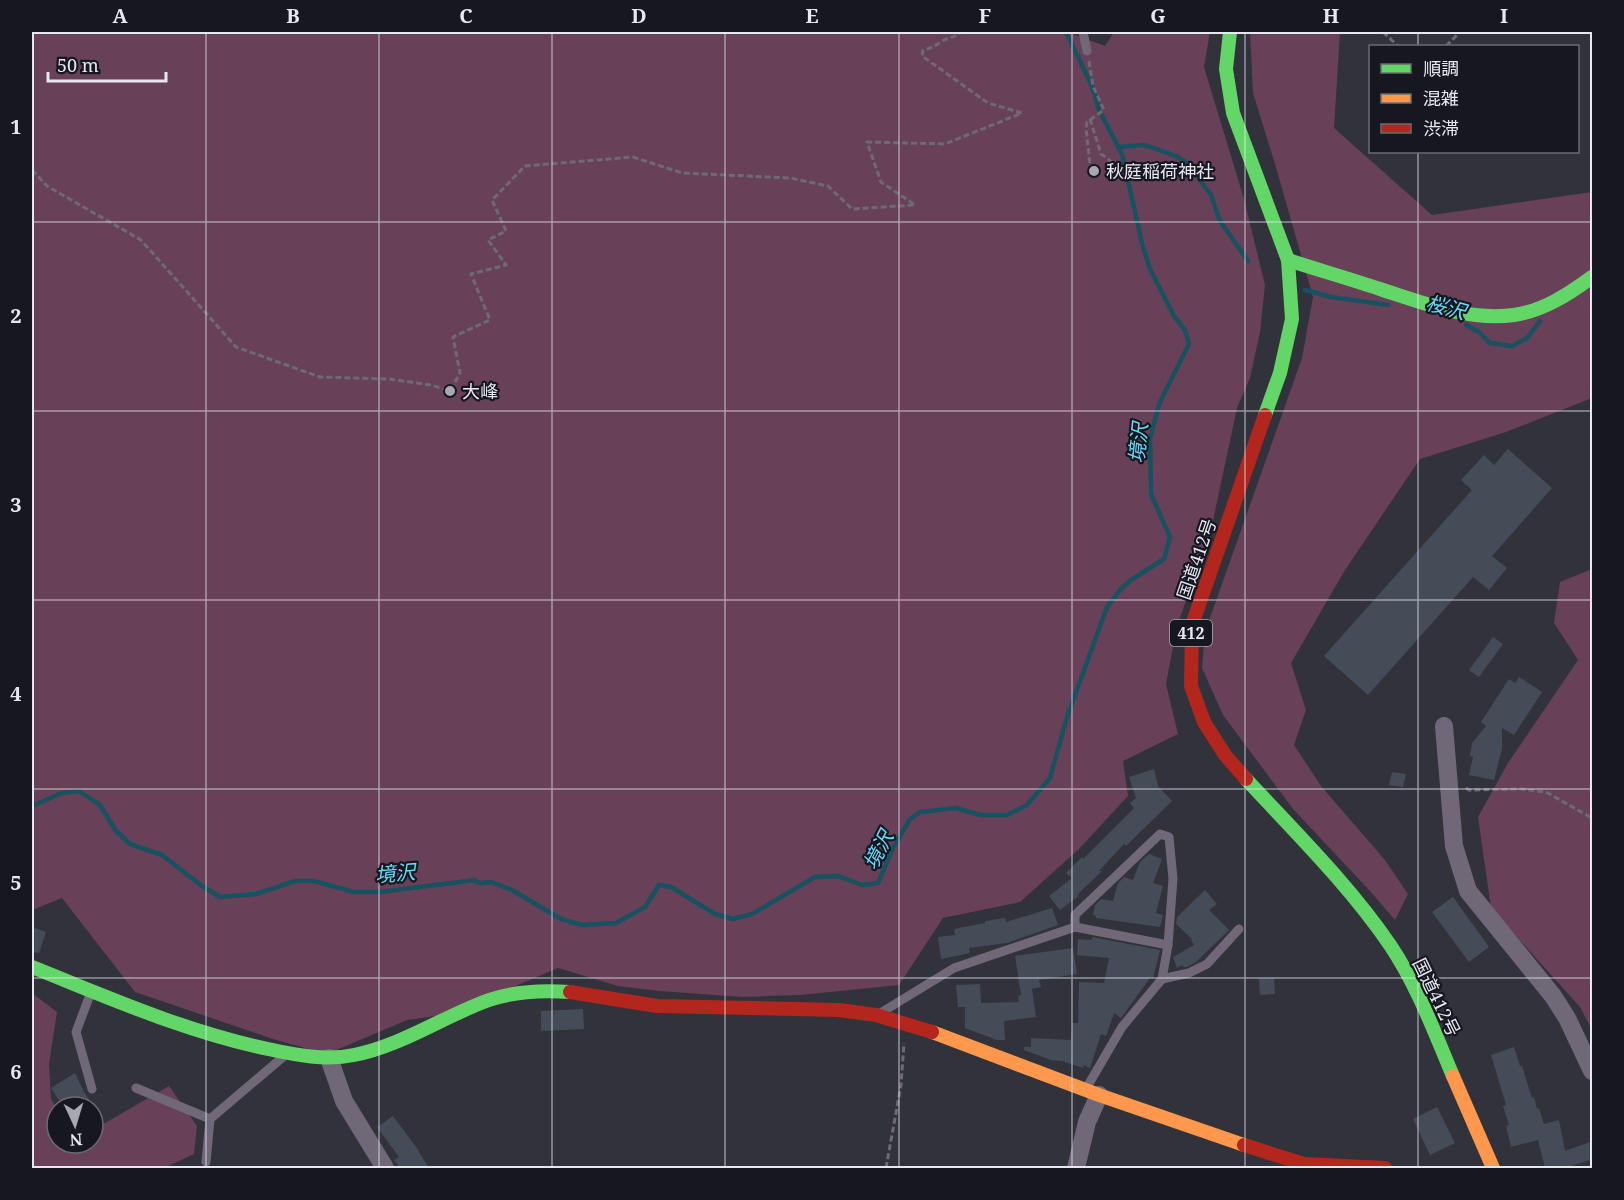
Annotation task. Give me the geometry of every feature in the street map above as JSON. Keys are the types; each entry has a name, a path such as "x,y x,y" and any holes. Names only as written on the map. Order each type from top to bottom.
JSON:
{"main road":[{"name":"国道412号","path":"1230,32 1226,69 1233,113 1288,260 1292,319 1280,373 1192,625 1191,686 1204,722 1225,755 1359,904 1390,945 1415,987 1487,1167"},
{"path":"1288,260 1423,303 1464,313 1490,316 1516,315 1537,309 1577,290 1593,277"},
{"path":"32,967 155,1016 225,1040 287,1053 329,1058 354,1055 379,1048 490,1000 535,990 579,992 657,1006 839,1010 876,1015 910,1024 1092,1092 1285,1159 1304,1164 1385,1168"}],"street":[{"path":"1444,726 1454,846 1468,891 1553,996 1567,1018 1593,1071"},
{"path":"329,1058 344,1101 385,1168"},
{"path":"1076,1168 1092,1092"}],"lane":[{"path":"1083,32 1087,51"},
{"path":"1075,927 1076,915 1160,834 1169,837 1173,879 1168,945 1161,980 1122,1027 1092,1092"},
{"path":"876,1015 954,968 1075,927 1168,945"},
{"path":"1161,980 1189,973 1208,964 1239,929"},
{"path":"92,990 76,1032 92,1089"},
{"path":"206,1162 210,1119 287,1053"},
{"path":"136,1088 210,1119"}],"path":[{"path":"32,170 47,186 141,240 236,347 320,377 389,379 431,385 450,391 460,373 453,337 490,320 471,274 506,265 488,240 506,231 492,200 525,166 633,157 682,173 790,178 828,186 852,208 915,205 880,182 867,142 945,144 1022,114 988,103 922,56 923,50 935,48 943,40 955,38 961,32"},
{"path":"1383,32 1397,45"},
{"path":"1447,45 1460,32"},
{"path":"1087,51 1093,86 1104,110 1090,119 1086,128 1090,166"},
{"path":"1090,119 1101,154 1120,168"},
{"path":"1449,789 1522,789 1546,792 1593,818"},
{"path":"886,1168 901,1084 904,1041 910,1024"}],"shaded area":[{"path":"32,32 1067,32 1105,46 1114,32 1210,32 1204,67 1244,199 1265,285 1260,332 1250,378 1237,408 1211,530 1177,626 1166,684 1178,734 1123,761 1128,796 1079,849 1020,902 943,918 899,985 800,995 743,997 618,986 558,968 450,1014 407,1020 327,1054 273,1039 135,992 62,898 32,910"},
{"path":"1250,32 1340,32 1334,128 1432,215 1592,192 1592,398 1506,432 1420,459 1345,570 1291,663 1306,710 1294,745 1321,786 1385,860 1408,894 1395,920 1293,809 1223,715 1202,668 1205,632 1302,358 1313,297 1253,93"},
{"path":"1592,569 1592,1030 1580,1007 1491,908 1478,817 1508,763 1578,660 1554,623 1560,582"},
{"path":"32,993 57,1012 49,1064 51,1095 45,1095 45,1155 105,1155 105,1123 169,1086 197,1126 194,1154 164,1168 32,1168"}],"building":[{"path":"1508,449 1552,488 1492,556 1507,568 1489,590 1473,577 1368,695 1324,656 1472,490 1461,480 1484,455 1494,465"},
{"path":"1493,637 1503,644 1479,677 1469,670"},
{"path":"1519,677 1542,692 1514,735 1502,728 1502,749 1494,780 1469,775 1473,757 1470,756 1472,743 1486,726 1481,722 1509,679 1515,683"},
{"path":"1154,769 1158,786 1172,801 1126,846 1124,844 1099,871 1102,871 1077,895 1079,896 1060,910 1049,896 1072,878 1066,873 1134,808 1130,803 1136,798 1129,777"},
{"path":"1392,772 1406,774 1403,787 1389,785"},
{"path":"1149,854 1162,859 1153,883 1163,886 1156,913 1163,915 1160,927 1096,918 1093,915 1095,905 1101,899 1113,901 1118,883 1124,877 1133,880 1140,862"},
{"path":"1205,890 1217,904 1209,910 1229,930 1196,962 1187,967 1182,965 1177,968 1173,957 1194,945 1192,939 1176,924 1177,917"},
{"path":"1453,897 1489,947 1469,962 1432,912"},
{"path":"1052,908 1058,925 1007,943 969,948 970,953 941,959 938,937 955,935 954,929 1005,918 1006,922"},
{"path":"32,927 46,932 39,953 32,952"},
{"path":"1092,937 1160,950 1153,979 1150,978 1121,1018 1114,1013 1106,1036 1101,1034 1090,1068 1051,1060 1024,1050 1024,1047 1031,1047 1031,1038 1071,1040 1072,1023 1078,1023 1079,982 1104,983 1109,958 1077,955 1078,939 1092,940"},
{"path":"1073,948 1077,974 1039,980 1041,987 1032,989 1036,1017 1004,1021 1005,1040 997,1040 965,1028 965,1007 958,1007 956,985 980,984 981,1003 1019,1002 1018,996 1021,995 1015,956"},
{"path":"1274,978 1275,994 1260,995 1259,979"},
{"path":"583,1009 584,1029 541,1031 541,1011"},
{"path":"1514,1047 1544,1124 1559,1120 1565,1151 1593,1141 1593,1159 1565,1168 1545,1168 1538,1140 1511,1147 1506,1126 1509,1125 1503,1106 1506,1105 1491,1055"},
{"path":"75,1073 86,1095 55,1095 51,1088"},
{"path":"1437,1107 1455,1143 1430,1155 1413,1119"},
{"path":"393,1116 429,1168 400,1168 394,1160 399,1157 377,1127"}],"waterway":[{"name":"境沢","path":"32,806 62,793 79,791 100,805 116,831 130,844 162,855 220,897 256,894 295,881 314,881 354,892 380,892 475,880 479,883 491,882 512,890 561,919 582,925 616,923 645,907 659,885 671,887 715,914 733,919 752,914 815,877 838,876 862,885 878,883 893,848 910,819 920,812 956,808 980,815 1007,815 1027,805 1050,778 1067,717 1107,607 1131,580 1164,559 1170,537 1151,494 1150,439 1159,404 1189,344 1185,330 1174,316 1150,269 1122,154 1099,110 1092,86 1066,32"},
{"name":"桜沢","path":"1118,147 1145,145 1176,156 1187,163 1211,195 1220,221 1248,261"},
{"name":"桜沢","path":"1305,290 1331,297 1388,305"},
{"name":"桜沢","path":"1466,325 1479,332 1490,343 1512,346 1527,338 1540,321"}],"traffic: fast":[{"path":"1230,32 1226,69 1233,113 1288,260 1292,319 1280,373 1265,415"},
{"path":"1288,260 1446,310 1497,316 1525,313 1545,306 1592,277"},
{"path":"1246,779 1339,880 1390,945 1417,992 1453,1076"},
{"path":"32,967 178,1024 238,1042 300,1055 322,1057 343,1057 389,1045 499,997 529,992 570,992"}],"traffic: slow":[{"path":"932,1032 1099,1095 1244,1145"},
{"path":"1453,1076 1493,1168"}],"traffic: jam":[{"path":"1246,779 1225,755 1204,722 1191,686 1192,625 1265,415"},
{"path":"570,992 657,1006 839,1010 876,1015 932,1032"},
{"path":"1244,1145 1304,1164 1385,1168"}],"place":[{"name":"秋庭稲荷神社","path":"1094,171"},
{"name":"大峰","path":"450,391"}]}
